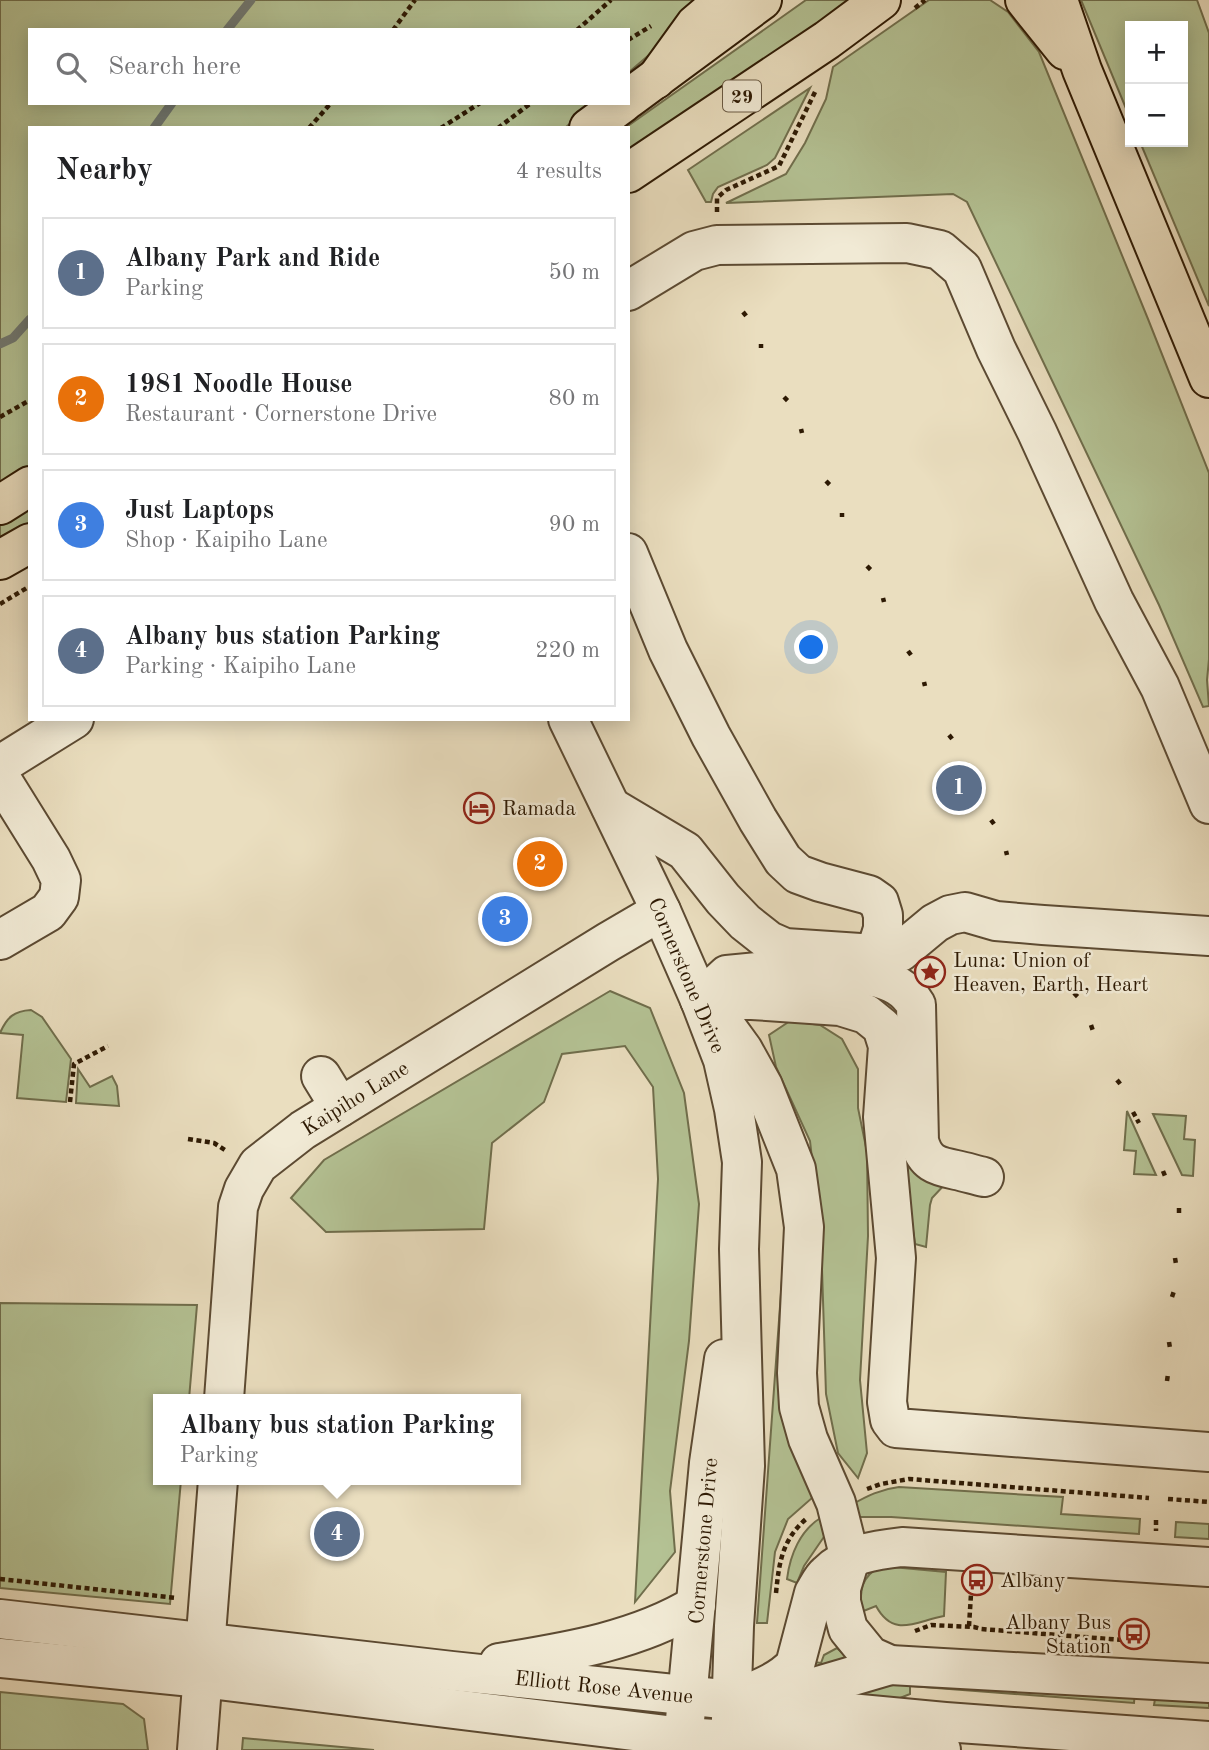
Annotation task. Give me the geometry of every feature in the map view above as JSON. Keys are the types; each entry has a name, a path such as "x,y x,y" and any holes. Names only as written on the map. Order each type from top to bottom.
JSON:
{"main road":[{"path":"642,89 695,25 724,0"},
{"path":"642,89 762,0"},
{"path":"1025,0 1082,70"},
{"path":"1058,0 1082,70 1209,379"},
{"name":"29","path":"630,172 827,40 893,7"},
{"path":"592,126 619,105"},
{"path":"0,505 28,487"},
{"path":"0,560 28,543"}],"street":[{"path":"630,290 694,251 717,245 907,243 940,250 962,269 996,349 1114,601 1160,687 1209,804"},
{"path":"630,558 668,650 710,736 783,860 798,874 820,883 869,895 879,902 883,929 875,954"},
{"path":"0,765 71,721"},
{"name":"Cornerstone Drive","path":"569,721 701,1000 723,1060 734,1109 742,1163 739,1249 745,1466 734,1626 731,1745"},
{"path":"0,777 61,880 59,897 48,912 0,940"},
{"path":"611,807 685,851 745,922 769,941 785,948 889,955 900,952 935,923 950,915 965,912 996,921 1209,936"},
{"name":"Kaipiho Lane","path":"224,1394 238,1207 244,1189 258,1166 303,1130 331,1091 661,911"},
{"path":"701,1000 727,975 767,971 873,977 903,989 916,1004 919,1141 922,1150 936,1165 984,1177"},
{"path":"701,1000 752,1000 841,1006 866,1014 882,1027 888,1046 883,1117 896,1258 887,1402 890,1420 896,1429 1209,1452"},
{"path":"701,1000 723,1021 743,1050 763,1086 796,1170 804,1227 797,1373 799,1407 808,1439 836,1503 850,1559 841,1588 841,1602 848,1629 870,1656 890,1665"},
{"name":"Cornerstone Drive","path":"683,1743 709,1463 739,1249"},
{"path":"197,1750 218,1485"},
{"path":"732,1700 788,1673 795,1665 814,1593 827,1573 869,1551 902,1547 1209,1567"},
{"path":"452,1671 575,1650 659,1624 696,1605"},
{"name":"Elliott Rose Avenue","path":"0,1619 203,1660 683,1743 731,1745 806,1740 941,1750"},
{"name":"Elliott Rose Avenue","path":"0,1658 203,1660 452,1671 945,1722 1209,1741"},
{"path":"732,1700 815,1687 890,1665 1209,1683"}],"path":[{"path":"394,28 415,0"},
{"path":"579,28 611,0"},
{"path":"893,7 925,0"},
{"path":"717,224 717,198 726,190 779,166 818,82"},
{"path":"312,126 329,105"},
{"path":"444,126 477,105"},
{"path":"501,126 528,105"},
{"path":"0,418 28,401"},
{"path":"0,604 28,587"},
{"path":"1074,993 1079,998"},
{"path":"1091,1025 1093,1031"},
{"path":"70,1102 74,1064 108,1046"},
{"path":"1117,1080 1122,1086"},
{"path":"1133,1112 1139,1123"},
{"path":"188,1139 214,1143 225,1150"},
{"path":"1179,1206 1179,1213"},
{"path":"1172,1297 1174,1290"},
{"path":"1167,1381 1168,1374"},
{"path":"1168,1499 1209,1502"},
{"path":"0,1579 180,1599"},
{"path":"969,1626 971,1594"},
{"path":"910,1632 932,1625 969,1626 1148,1642"}],"green space":[{"path":"0,0 713,0 630,71 630,28 28,28 28,105 591,105 567,126 28,126 28,467 0,484"},
{"path":"806,0 856,0 630,154 630,126 628,126"},
{"path":"929,0 990,0 1008,12 1039,52 1148,319 1209,473 1209,706 1203,707 1159,605 967,202 953,194 726,203 786,174 805,143 826,99 833,67"},
{"path":"1081,0 1197,0 1209,33 1209,306 1142,147 1188,147 1188,21 1125,21 1125,106"},
{"path":"810,88 775,158 767,165 718,187 711,202 706,202 688,170"},
{"path":"28,507 28,527 0,544 0,524"},
{"path":"610,991 650,1008 684,1093 699,1204 689,1341 670,1491 675,1552 635,1602 658,1179 653,1087 625,1046 562,1054 544,1102 492,1143 484,1229 326,1232 291,1198 324,1160"},
{"path":"31,1010 42,1017 71,1059 66,1102 17,1098 23,1035 0,1033 12,1016"},
{"path":"790,1021 820,1025 842,1039 858,1069 858,1108 867,1152 868,1236 860,1380 867,1453 858,1478 838,1453 826,1394 821,1238 810,1141 776,1067 769,1035"},
{"path":"78,1069 90,1087 112,1076 117,1086 119,1106 76,1103"},
{"path":"1127,1111 1156,1175 1134,1174 1136,1151 1124,1150"},
{"path":"1153,1114 1186,1116 1184,1139 1195,1140 1193,1176 1182,1175"},
{"path":"901,1146 946,1183 932,1198 926,1247 915,1244"},
{"path":"782,1279 790,1284 812,1498 788,1519 775,1552 767,1623 757,1623"},
{"path":"0,1303 197,1305 189,1394 153,1394 153,1485 181,1485 170,1604 0,1588"},
{"path":"899,1487 1063,1497 1061,1514 1140,1519 1139,1534 858,1517 851,1505 874,1493"},
{"path":"822,1517 828,1531 804,1566 797,1583 787,1579 797,1544 814,1522"},
{"path":"1176,1522 1209,1524 1209,1539 1175,1537"},
{"path":"881,1566 946,1572 944,1616 915,1624 898,1625 883,1616 876,1606 861,1612 865,1580"},
{"path":"837,1648 851,1661 850,1666 805,1668 808,1661 821,1663 824,1655"},
{"path":"873,1680 1135,1691 1134,1703 910,1686 910,1694 885,1704 829,1692"},
{"path":"0,1692 123,1704 144,1719 148,1750 0,1750"},
{"path":"1156,1693 1209,1697 1209,1708 1154,1705"},
{"path":"243,1738 374,1750 242,1750"}],"waterway":[{"path":"229,28 251,0"},
{"path":"155,126 171,105"},
{"path":"0,344 13,338 28,321"}],"place":[{"name":"Albany Park and Ride","path":"959,788"},
{"name":"Ramada","path":"479,808"},
{"name":"1981 Noodle House","path":"540,864"},
{"name":"Just Laptops","path":"505,919"},
{"name":"Luna: Union of Heaven, Earth, Heart","path":"930,972"},
{"name":"Albany bus station Parking","path":"337,1534"},
{"name":"Albany","path":"977,1580"},
{"name":"Albany Bus Station","path":"1134,1634"}]}
